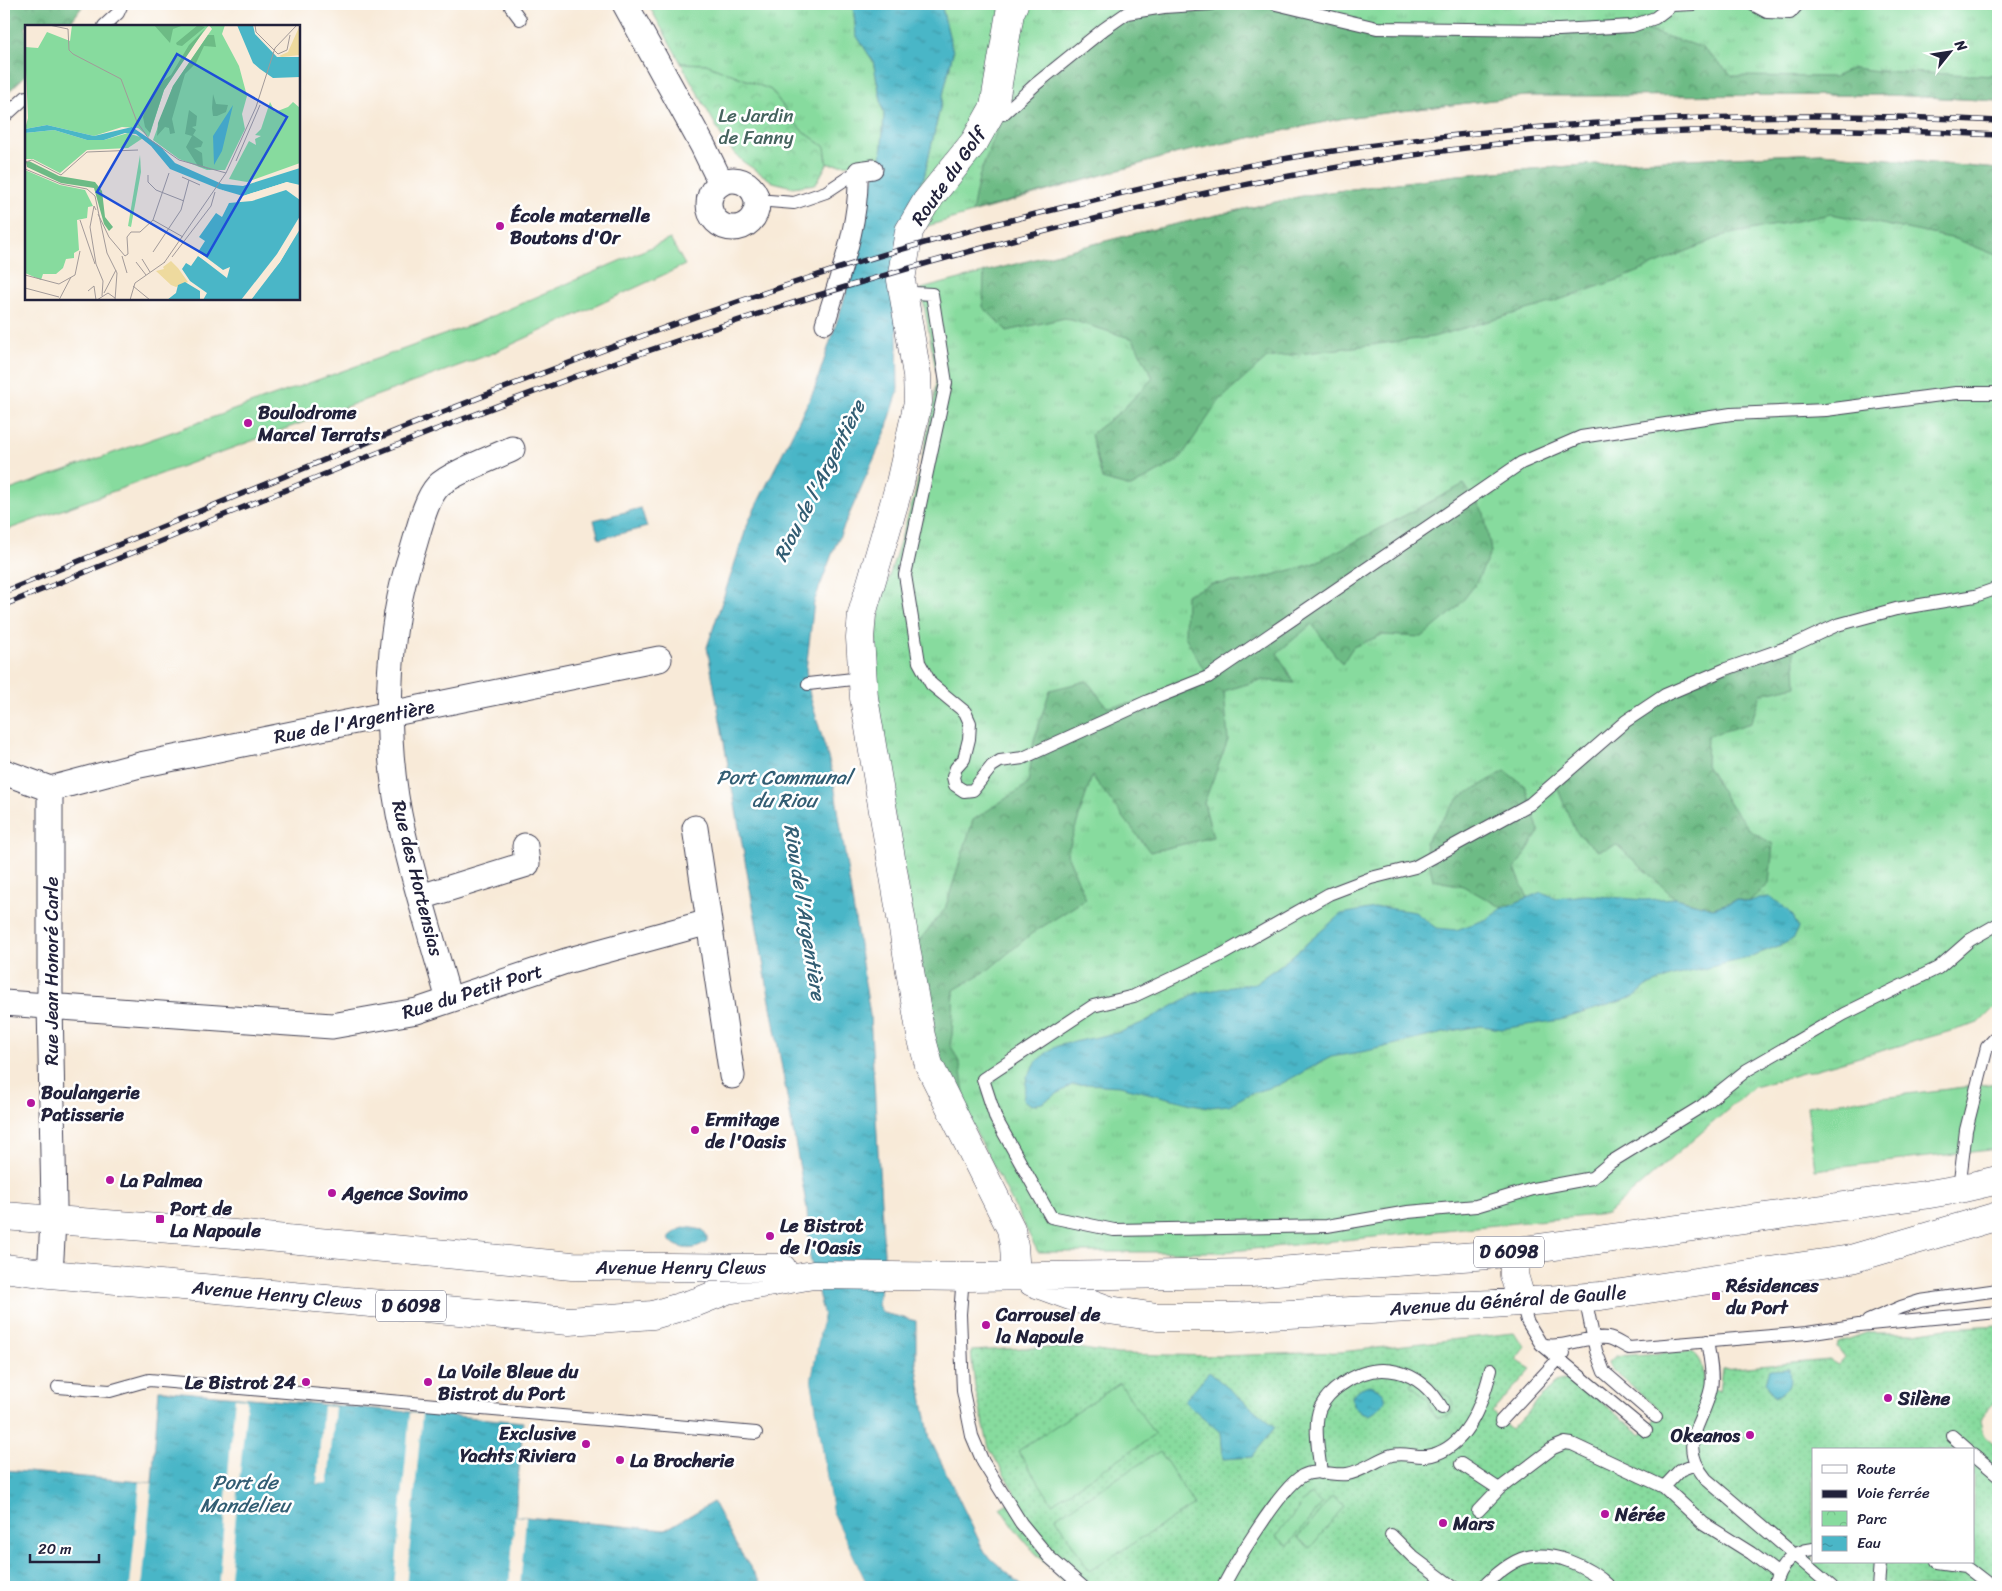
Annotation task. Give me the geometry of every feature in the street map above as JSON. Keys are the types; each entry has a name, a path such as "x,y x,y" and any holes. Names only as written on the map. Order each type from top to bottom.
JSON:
{"main road":[{"name":"Route du Golf","path":"904,295 901,280 909,232 926,202 975,141 994,107 1010,13 1014,4"},
{"path":"904,295 917,376 918,402 900,484 862,614 864,698 921,1036 929,1065 1011,1229 1016,1276"},
{"name":"Avenue du Général de Gaulle","path":"813,1275 1016,1276 1251,1273 1489,1255 1959,1190 1998,1180"},
{"path":"1950,1228 1975,1215 1976,1209 1973,1200 1959,1190"},
{"name":"Avenue Henry Clews","path":"4,1216 235,1234 572,1266 778,1267 813,1275"},
{"name":"Avenue du Général de Gaulle","path":"1016,1276 1109,1310 1157,1317 1230,1317 1522,1302 1585,1297 1851,1258 1950,1228 1998,1216"},
{"path":"1514,1251 1514,1275 1522,1302"},
{"name":"Avenue Henry Clews","path":"4,1268 50,1274 569,1321 653,1315 697,1302 727,1290 813,1275"}],"street":[{"path":"624,4 703,146 721,183"},
{"path":"825,324 850,244 859,195 866,170"},
{"path":"732,179 749,185 757,200 757,209 753,217 747,224 739,227 725,226 718,223 713,217 710,207 710,197 715,187 732,179"},
{"name":"Rue des Hortensias","path":"449,1000 403,832 396,796 388,714 394,634 400,593 432,493 440,484 512,449"},
{"name":"Rue de l'Argentière","path":"50,789 140,765 659,659"},
{"path":"4,772 50,789"},
{"name":"Rue Jean Honoré Carle","path":"50,789 53,1221 50,1274"},
{"path":"695,828 732,1076"},
{"path":"420,897 527,864 525,846"},
{"name":"Rue du Petit Port","path":"4,1003 332,1026 417,1011 566,962 709,922"}],"lane":[{"path":"105,25 118,13 122,4"},
{"path":"511,4 511,7 520,19"},
{"path":"1003,114 1043,78 1104,29 1127,14 1164,7 1212,4"},
{"path":"1276,4 1377,28 1559,30 1632,26 1655,18 1672,5 1692,4"},
{"path":"1752,4 1767,12 1782,13 1790,13 1798,4"},
{"path":"4,117 25,98"},
{"path":"757,200 794,202 826,192 866,170"},
{"path":"904,295 914,293 932,294 946,383 905,575 919,662 931,684 965,712 970,722 969,739 964,759 956,768 953,777 955,785 964,791 973,790 992,766 1000,761 1023,758 1148,701 1208,677 1521,463 1581,437 1731,414 1826,410 1956,393 1998,393"},
{"path":"1998,588 1975,596 1896,609 1837,625 1794,645 1726,669 1665,695 1626,721 1523,809 1415,867 1371,878 1329,894 1223,954 1134,996 1093,1006 983,1079 996,1119 1050,1218 1114,1230 1327,1226 1408,1212 1476,1206 1532,1189 1592,1178 1612,1162 1702,1106 1747,1070 1844,1014 1938,968 1970,940 1998,924"},
{"path":"808,684 862,672"},
{"path":"1959,1190 1969,1120 1987,1048 1998,1035"},
{"path":"963,1276 960,1314 962,1382 972,1436 983,1462 1021,1523 1049,1557 1083,1587"},
{"path":"1859,1325 1920,1301 1998,1290"},
{"path":"1585,1297 1593,1339 1604,1372 1656,1417"},
{"path":"1522,1302 1527,1321 1541,1344 1646,1431"},
{"path":"1541,1344 1550,1346 1606,1338 1629,1348 1807,1333 1859,1325 1998,1312"},
{"path":"1707,1342 1712,1387 1692,1447 1695,1464 1706,1479 1832,1587"},
{"path":"1501,1421 1572,1343"},
{"path":"1223,1587 1273,1509 1294,1482 1304,1475 1314,1472 1333,1475 1349,1474 1384,1457 1398,1454 1425,1456 1437,1453 1450,1446 1463,1434 1473,1417 1484,1394 1491,1369"},
{"path":"1320,1473 1317,1424 1319,1412 1330,1393 1350,1379 1367,1373 1381,1371 1402,1373 1428,1388 1442,1408"},
{"path":"58,1387 110,1391 148,1380 756,1434"},
{"path":"1952,1436 1966,1448"},
{"path":"1478,1511 1499,1490 1553,1448 1565,1443 1572,1444 1664,1487 1702,1523 1750,1553 1777,1573"},
{"path":"1974,1455 1998,1476"},
{"path":"1461,1464 1499,1490"},
{"path":"1664,1487 1680,1470 1695,1464"},
{"path":"1391,1536 1413,1557 1453,1587"},
{"path":"1774,1587 1777,1573 1794,1554 1812,1549"},
{"path":"1483,1587 1508,1566 1522,1558 1546,1556 1568,1561 1584,1568 1610,1587"},
{"path":"1878,1587 1880,1564"},
{"path":"1951,1564 1965,1566 1987,1583"}],"green space":[{"path":"4,4 84,4 69,25 25,25 25,76 4,96"},
{"path":"648,4 853,4 856,34 873,61 884,115 881,161 879,165 827,164 825,147 800,129 771,90 706,64 681,63"},
{"path":"941,4 1998,4 1998,101 1890,95 1525,96 1344,118 1178,153 924,227 910,201 924,177 953,52"},
{"path":"1211,4 1276,4 1377,28 1632,26 1701,47 1733,76 1834,77 1854,68 1878,71 1998,76 1998,101 1890,95 1525,96 1344,118 1178,153 972,212 979,177 1003,114 1127,13"},
{"name":"Le Jardin de Fanny","path":"681,63 706,64 771,90 800,129 825,147 827,164 816,184 792,187 773,182 742,161 726,144"},
{"path":"1822,153 1998,169 1998,1004 1979,1023 1754,1087 1607,1214 1222,1252 1038,1252 937,1057 871,685 880,605 915,494 934,400 937,376 921,289 1141,232 1307,195 1458,175 1622,162"},
{"path":"1822,153 1998,169 1998,256 1956,239 1831,214 1725,235 1623,278 1544,305 1433,337 1267,358 1219,401 1179,460 1131,487 1102,479 1091,434 1121,411 1153,378 1133,339 1065,318 1007,331 983,307 984,272 1141,232 1307,195 1458,175 1622,162"},
{"name":"Boulodrome Marcel Terrats","path":"670,239 685,265 491,354 4,531 4,492 474,324"},
{"path":"1464,484 1484,513 1491,552 1475,585 1456,609 1422,637 1382,635 1353,647 1342,664 1312,624 1277,653 1294,683 1261,680 1224,691 1228,740 1204,803 1213,837 1150,852 1092,776 1067,854 1086,899 1031,934 988,970 954,990 950,1044 960,1064 967,1115 937,1057 917,943 945,909 973,820 1028,784 1034,740 1050,690 1087,681 1107,707 1148,701 1208,677 1185,636 1186,595 1211,584 1250,581 1313,564"},
{"path":"1794,645 1796,686 1761,694 1751,723 1707,736 1706,765 1730,805 1752,832 1773,844 1769,884 1748,902 1737,900 1713,908 1675,898 1617,845 1598,851 1575,831 1555,782 1665,695"},
{"path":"1505,771 1526,787 1539,832 1515,869 1528,898 1503,908 1463,886 1433,880 1425,842 1460,797"},
{"path":"1998,1083 1998,1149 1815,1170 1807,1106"},
{"path":"1998,1325 1998,1398 1980,1419 1983,1434 1998,1447 1998,1459 1996,1462 1998,1464 1998,1587 1070,1587 1032,1550 1000,1508 1017,1497 989,1448 975,1388 971,1351 1023,1348 1077,1348 1117,1354 1219,1356 1340,1352 1513,1333 1526,1347 1516,1360 1531,1369 1492,1412 1511,1430 1554,1384 1566,1380 1584,1388 1642,1435 1661,1411 1610,1368 1608,1362 1616,1356 1691,1351 1698,1357 1702,1365 1704,1384 1719,1391 1722,1369 1829,1360 1838,1365 1845,1357 1837,1347 1838,1343 1866,1333 1915,1333 1946,1328"},
{"path":"1416,1375 1430,1382 1439,1392 1451,1397 1454,1404 1451,1414 1439,1418 1434,1415 1431,1411 1429,1400 1411,1385"},
{"path":"1120,1383 1155,1435 1052,1503 1018,1451"},
{"path":"1160,1451 1194,1505 1089,1571 1056,1517"},
{"path":"1310,1494 1322,1504 1288,1546 1276,1536"},
{"path":"1332,1496 1344,1506 1310,1548 1298,1538"}],"water":[{"name":"Port Communal du Riou","path":"853,4 941,4 953,52 924,177 910,201 901,235 897,329 898,392 884,436 834,549 814,602 806,670 810,696 832,771 870,1015 884,1253 878,1305 883,1313 916,1321 916,1363 930,1439 985,1553 1023,1587 868,1587 832,1511 811,1380 823,1314 809,1253 807,1209 707,647 749,520 814,390 845,297 867,194 881,161 884,115 873,61 856,35"},
{"path":"641,508 647,527 599,539 594,520"},
{"path":"1541,892 1556,898 1588,895 1644,900 1675,898 1713,908 1737,900 1748,902 1769,897 1780,903 1793,916 1798,928 1793,938 1784,944 1744,959 1673,976 1647,986 1634,997 1560,1020 1501,1029 1481,1026 1456,1030 1367,1051 1331,1057 1279,1085 1251,1093 1229,1105 1210,1107 1120,1086 1087,1084 1072,1085 1042,1103 1032,1105 1023,1100 1027,1077 1037,1061 1050,1050 1060,1045 1121,1032 1144,1022 1196,993 1255,983 1286,961 1341,914 1380,907 1415,912 1436,928 1456,930 1487,919 1503,908"},
{"path":"687,1227 703,1230 707,1236 707,1242 698,1247 688,1249 679,1247 670,1241 669,1237 678,1230"},
{"path":"1789,1369 1790,1380 1788,1386 1774,1397 1766,1382 1770,1370"},
{"path":"1209,1372 1275,1427 1252,1457 1223,1459 1221,1433 1184,1401"},
{"path":"1369,1385 1382,1391 1385,1398 1381,1407 1370,1415 1361,1412 1353,1405 1352,1395"},
{"name":"Port de Mandelieu","path":"159,1390 523,1422 515,1516 665,1530 713,1502 736,1545 763,1587 4,1587 4,1470 152,1483"}],"pier":[{"path":"817,1299 819,1299 823,1314 811,1380 832,1511 868,1587 866,1587 829,1511 809,1380 820,1314"},
{"path":"235,1398 247,1399 229,1587 218,1587"},
{"path":"323,1406 335,1407 328,1483 317,1484"},
{"path":"410,1413 422,1414 406,1587 394,1587"},
{"path":"140,1482 152,1483 142,1587 130,1587"},
{"path":"515,1516 526,1517 520,1587 509,1587"}],"railway":[{"path":"4,592 408,426 612,347 715,310 849,265 911,247 1006,221 1130,191 1221,171 1313,154 1483,132 1569,125 1655,120 1827,116 1998,121"},
{"path":"4,605 417,437 539,390 667,344 795,302 925,264 1114,214 1238,186 1363,163 1426,153 1552,139 1616,134 1744,130 1935,132 1998,135"}],"place":[{"name":"École maternelle Boutons d'Or","path":"500,226"},
{"name":"Boulodrome Marcel Terrats","path":"248,423"},
{"name":"Boulangerie Patisserie","path":"31,1103"},
{"name":"Ermitage de l'Oasis","path":"695,1130"},
{"name":"La Palmea","path":"110,1180"},
{"name":"Agence Sovimo","path":"332,1193"},
{"name":"Port de La Napoule","path":"160,1219"},
{"name":"Le Bistrot de l'Oasis","path":"770,1236"},
{"name":"Résidences du Port","path":"1716,1296"},
{"name":"Carrousel de la Napoule","path":"986,1325"},
{"name":"Le Bistrot 24","path":"306,1382"},
{"name":"La Voile Bleue du Bistrot du Port","path":"428,1382"},
{"name":"Silène","path":"1888,1398"},
{"name":"Okeanos","path":"1750,1435"},
{"name":"Exclusive Yachts Riviera","path":"586,1444"},
{"name":"La Brocherie","path":"620,1460"},
{"name":"Nérée","path":"1605,1514"},
{"name":"Mars","path":"1443,1523"}],"water label":[{"name":"Riou de l'Argentière","path":"819,481"},
{"name":"Riou de l'Argentière","path":"805,912"}]}
